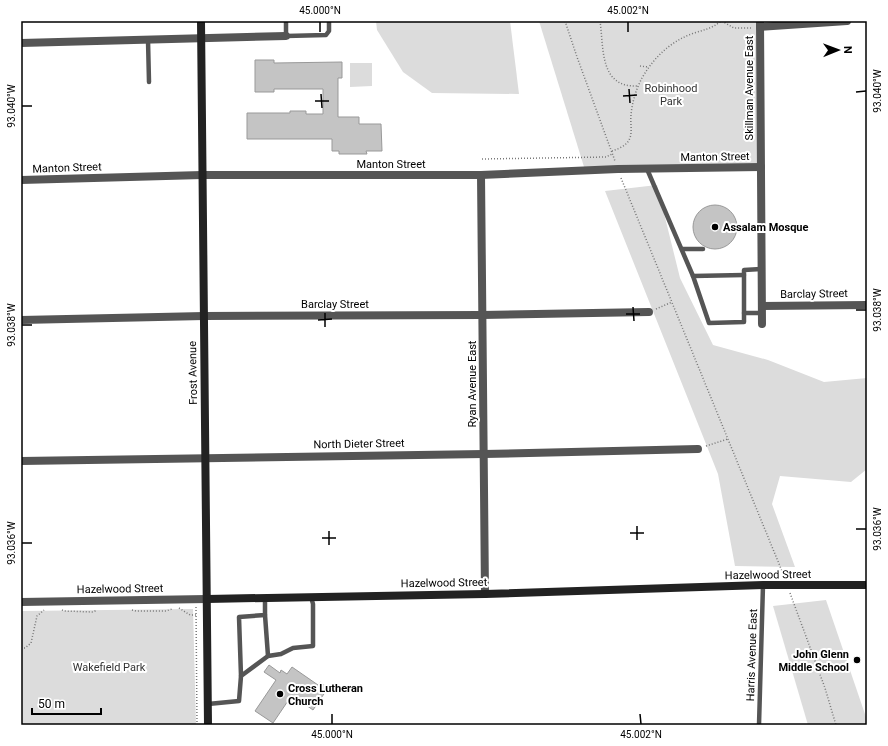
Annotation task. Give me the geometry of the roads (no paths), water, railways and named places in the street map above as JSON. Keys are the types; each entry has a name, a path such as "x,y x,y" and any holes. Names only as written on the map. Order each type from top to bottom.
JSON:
{"street":[{"name":"Frost Avenue","path":"201,21 208,725"},
{"path":"760,24 847,21"},
{"name":"Skillman Avenue East","path":"760,24 762,324"},
{"path":"21,43 148,40 202,37 286,36"},
{"name":"Manton Street","path":"21,180 202,175 481,175 647,168 761,167"},
{"name":"Ryan Avenue East","path":"481,175 485,594"},
{"name":"Barclay Street","path":"762,310 867,305"},
{"name":"Barclay Street","path":"21,320 204,316 482,315 649,312"},
{"name":"North Dieter Street","path":"21,461 205,457 484,454 698,449"},
{"name":"Hazelwood Street","path":"21,602 485,594 787,585 867,585"}],"lane":[{"path":"286,21 286,36 326,35 329,31 329,21"},
{"path":"148,40 149,82"},
{"path":"647,168 693,276 709,323 744,322 744,270 761,270"},
{"path":"682,249 703,249"},
{"path":"693,276 744,275"},
{"path":"744,313 762,310"},
{"name":"Harris Avenue East","path":"759,725 763,586"},
{"path":"241,676 268,656 281,654 292,648 313,646 313,604 311,597"},
{"path":"265,598 268,656"},
{"path":"208,704 239,701 241,676 239,617 266,615"}],"place":[{"name":"Assalam Mosque","path":"715,227"},
{"name":"John Glenn Middle School","path":"857,660"},
{"name":"Cross Lutheran Church","path":"280,694"}],"park label":[{"name":"Robinhood Park","path":"671,94"},
{"name":"Wakefield Park","path":"109,667"}]}
